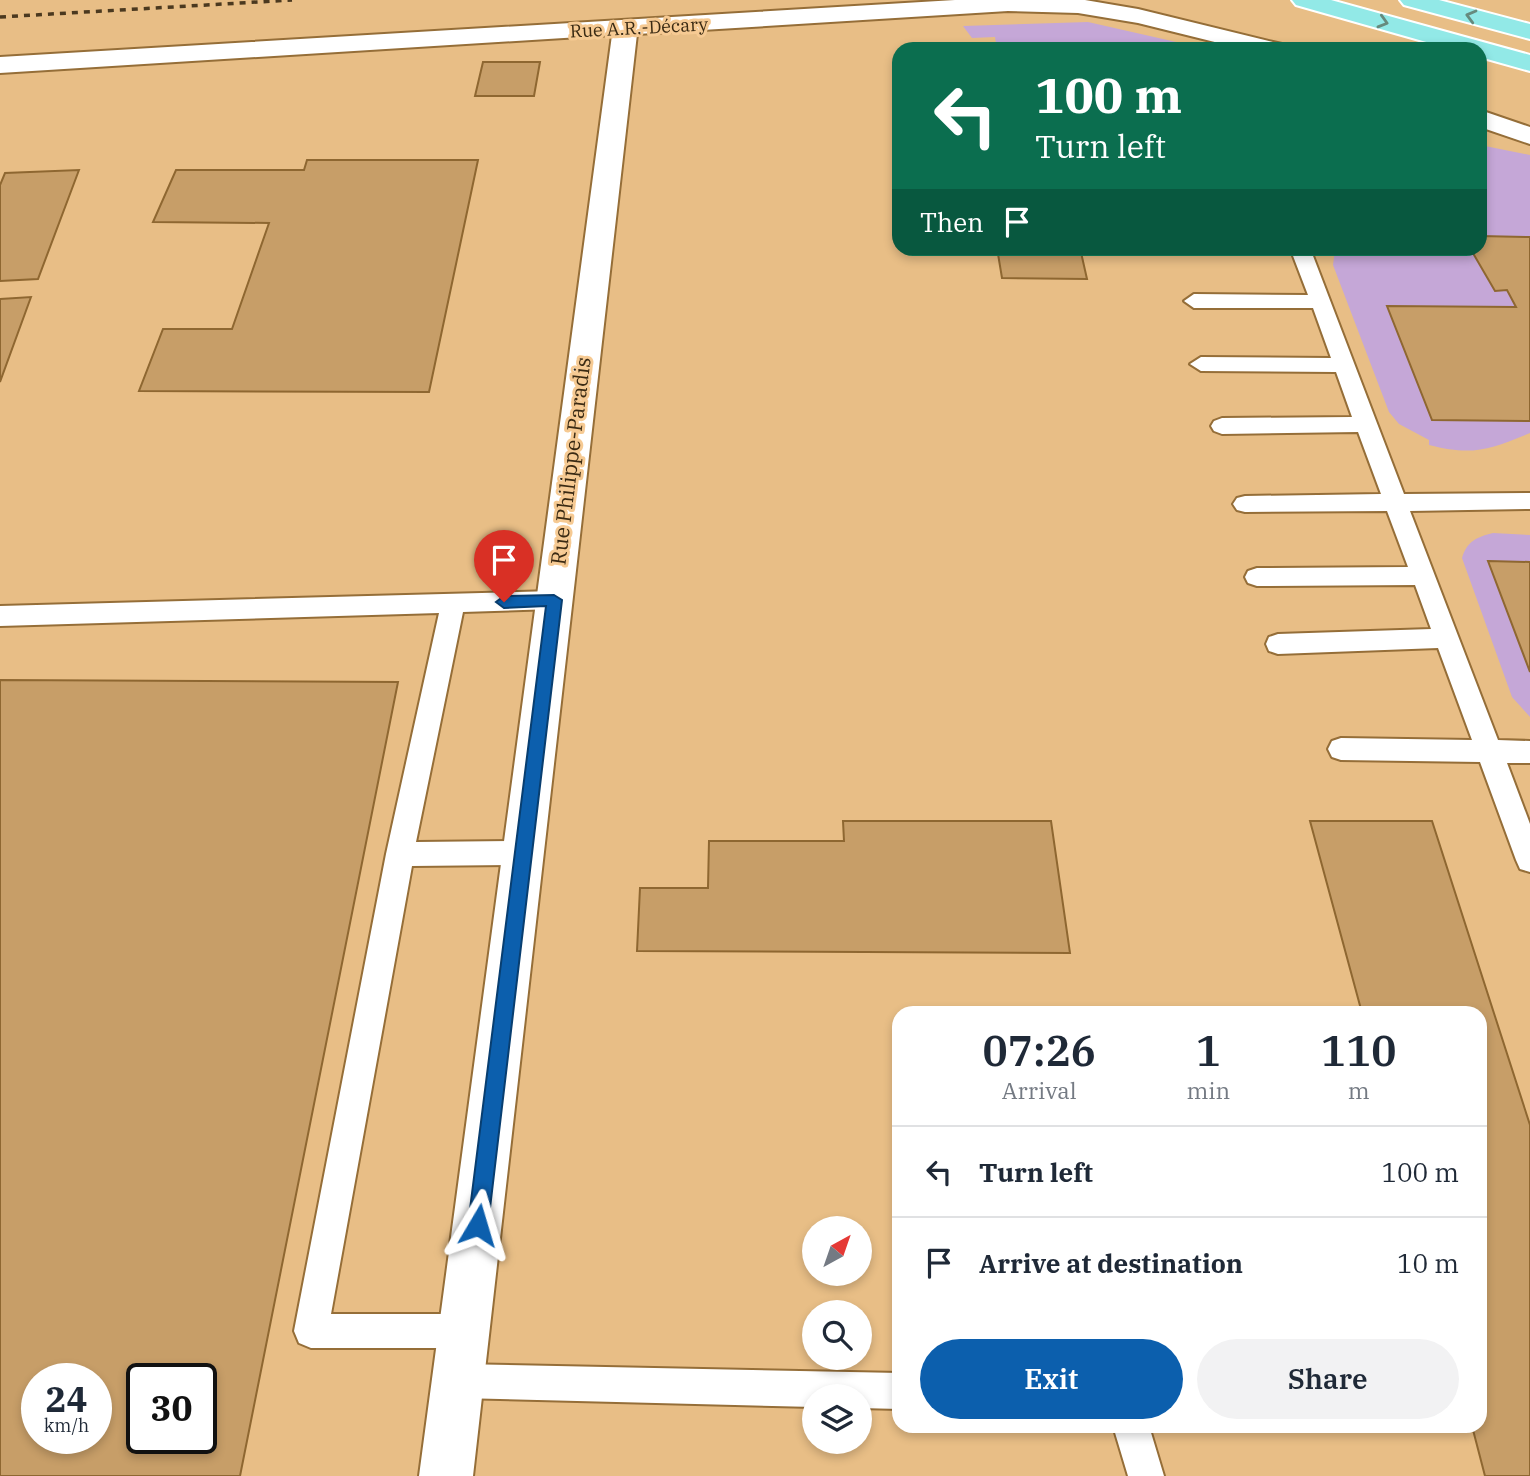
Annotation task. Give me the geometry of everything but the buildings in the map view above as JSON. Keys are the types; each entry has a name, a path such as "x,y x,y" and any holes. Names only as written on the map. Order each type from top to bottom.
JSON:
{"main road":[{"path":"1304,0 1455,42"},
{"path":"1412,0 1530,32"},
{"path":"1487,51 1530,63"}],"street":[{"name":"Rue A.R.-Décary","path":"0,65 1008,4 1078,6 1138,16 1244,42"},
{"name":"Rue Philippe-Paradis","path":"446,1476 625,29"},
{"path":"1487,121 1530,136"}],"lane":[{"path":"1303,256 1530,860"},
{"path":"1194,301 1320,302"},
{"path":"1201,364 1342,365"},
{"path":"1222,426 1365,424"},
{"path":"1245,504 1530,500"},
{"path":"1257,577 1423,576"},
{"path":"0,615 554,600"},
{"path":"453,603 400,854 311,1331 465,1331"},
{"path":"1278,644 1447,638"},
{"path":"1341,748 1530,752"},
{"path":"400,854 523,853"},
{"path":"459,1381 892,1391"},
{"path":"1133,1433 1146,1476"}],"shaded area":[{"path":"1088,22 1176,42 996,42 995,37 972,38 963,26"},
{"path":"1487,146 1530,155 1530,237 1487,236"},
{"path":"1334,256 1474,256 1495,290 1507,290 1516,307 1388,306 1432,420 1530,421 1530,433 1503,444 1469,451 1429,445 1429,440 1399,424 1389,412 1333,265"},
{"path":"1493,533 1530,535 1530,562 1488,562 1530,672 1530,717 1512,697 1462,558 1473,541"}],"railway":[{"path":"0,17 292,0"}],"route":[{"path":"478,1225 554,600 504,602"}]}
